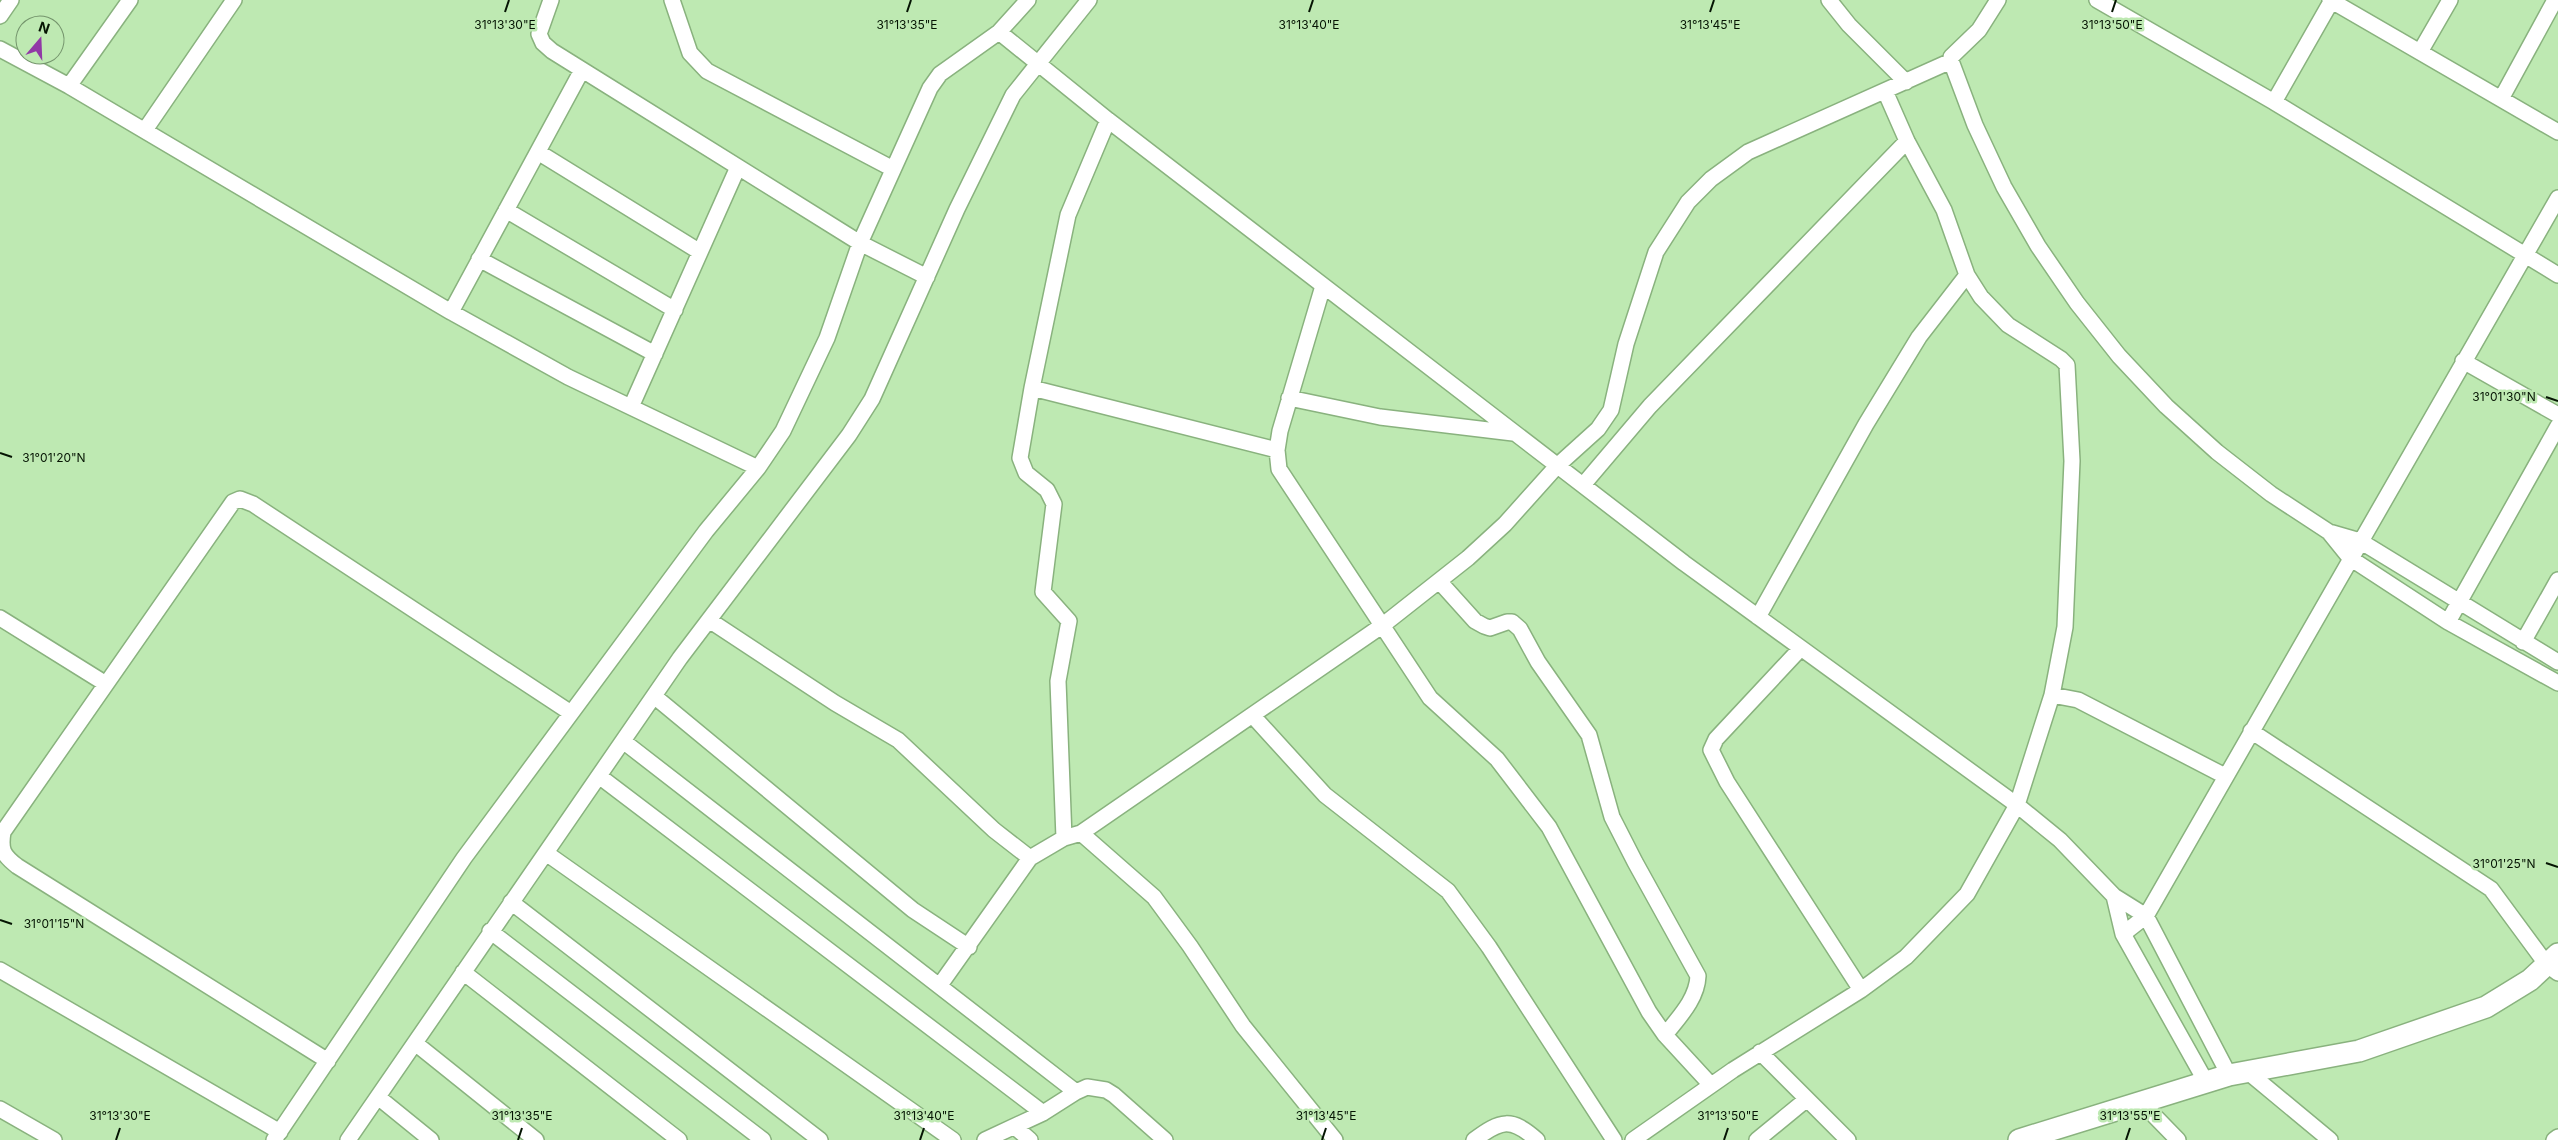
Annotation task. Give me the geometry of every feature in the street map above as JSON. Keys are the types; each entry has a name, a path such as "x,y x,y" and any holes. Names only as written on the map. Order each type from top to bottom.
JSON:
{"street":[{"path":"0,16 11,0"},
{"path":"69,86 130,0"},
{"path":"145,130 234,0"},
{"path":"551,0 539,34 543,43 552,51 860,243 927,277"},
{"path":"672,0 690,53 707,71 893,169"},
{"path":"0,970 277,1136 464,858 706,531 758,468 783,431 826,338 860,243 930,88 940,74 999,32 1028,0"},
{"path":"348,1140 490,931 654,696 854,428 872,399 1013,95 1090,0"},
{"path":"1829,0 1849,24 1906,82"},
{"path":"2097,0 2274,102 2558,275"},
{"path":"2274,102 2331,0 2558,132"},
{"path":"2420,52 2450,0"},
{"path":"2501,99 2555,0"},
{"path":"1995,1 1979,30 1951,57 1951,61 1975,125 2004,186 2038,246 2077,303 2113,349 2166,406 2217,452 2271,494 2328,532 2350,558 2448,622 2558,683"},
{"path":"999,32 1039,62 1108,120 1513,433 1758,617 2017,805 2060,840 2114,896 2146,916 2238,1073 2330,1140"},
{"path":"0,49 145,130 451,312 568,378 758,468"},
{"path":"940,985 969,947 1030,858 1064,838 1081,832 1253,716 1383,625 1468,558 1506,524 1557,466 1598,429 1611,410 1626,344 1656,252 1688,202 1711,179 1748,152 1951,61"},
{"path":"451,312 582,70"},
{"path":"1633,1140 1760,1052 1861,990 1906,957 1967,894 2017,805 2052,695 2065,618 2072,462 2066,365 2061,359 2008,325 1981,297 1967,275 1944,210 1907,141 1885,91"},
{"path":"1064,838 1058,681 1069,621 1043,592 1054,504 1051,495 1041,484 1026,473 1020,458 1032,388 1068,215 1108,120"},
{"path":"1583,485 1650,406 1907,141"},
{"path":"538,152 700,252"},
{"path":"631,407 738,167"},
{"path":"2123,934 2146,916 2558,198"},
{"path":"506,210 674,310"},
{"path":"479,259 655,354"},
{"path":"1758,617 1866,424 1919,337 1967,275"},
{"path":"1323,286 1290,398 1277,450 1279,469 1430,698 1496,759 1549,827 1636,988 1665,1035 1711,1085"},
{"path":"2464,361 2558,415"},
{"path":"1032,388 1277,450"},
{"path":"1290,398 1380,417 1513,433"},
{"path":"2448,622 2461,602 2558,426"},
{"path":"328,1061 4,856 1,847 3,832 233,502 240,499 253,504 571,713"},
{"path":"2328,532 2360,541 2558,662"},
{"path":"2524,642 2558,580"},
{"path":"1439,581 1475,620 1484,626 1490,628 1506,622 1512,622 1520,629 1538,662 1589,735 1616,823 1698,976 1698,987 1694,996 1665,1035"},
{"path":"0,618 106,684"},
{"path":"709,620 835,703 898,740 994,830 1030,858"},
{"path":"1801,648 1722,732 1711,750 1727,782 1861,990"},
{"path":"2052,695 2078,700 2225,776"},
{"path":"654,696 913,910 969,947"},
{"path":"1253,716 1325,795 1448,891 1456,900 1489,947 1614,1140"},
{"path":"2018,1140 2045,1136 2140,1101 2238,1073 2359,1051 2486,1007 2554,964 2491,889 2251,731"},
{"path":"623,741 1076,1092"},
{"path":"599,776 1043,1113"},
{"path":"1081,832 1154,897 1190,946 1243,1026 1335,1140"},
{"path":"546,853 953,1140"},
{"path":"2114,896 2123,934 2206,1082"},
{"path":"511,902 820,1140"},
{"path":"490,931 763,1140"},
{"path":"463,972 679,1140"},
{"path":"415,1043 536,1140"},
{"path":"1760,1052 1848,1140"},
{"path":"985,1140 1043,1113 1087,1087 1106,1090 1165,1140"},
{"path":"378,1097 431,1140"},
{"path":"1757,1140 1807,1099"},
{"path":"2140,1101 2178,1140"},
{"path":"0,1109 54,1140"},
{"path":"1474,1140 1491,1127 1501,1123 1522,1127 1537,1140"},
{"path":"1015,1127 1030,1140"},
{"path":"2554,1140 2558,1137"}]}
